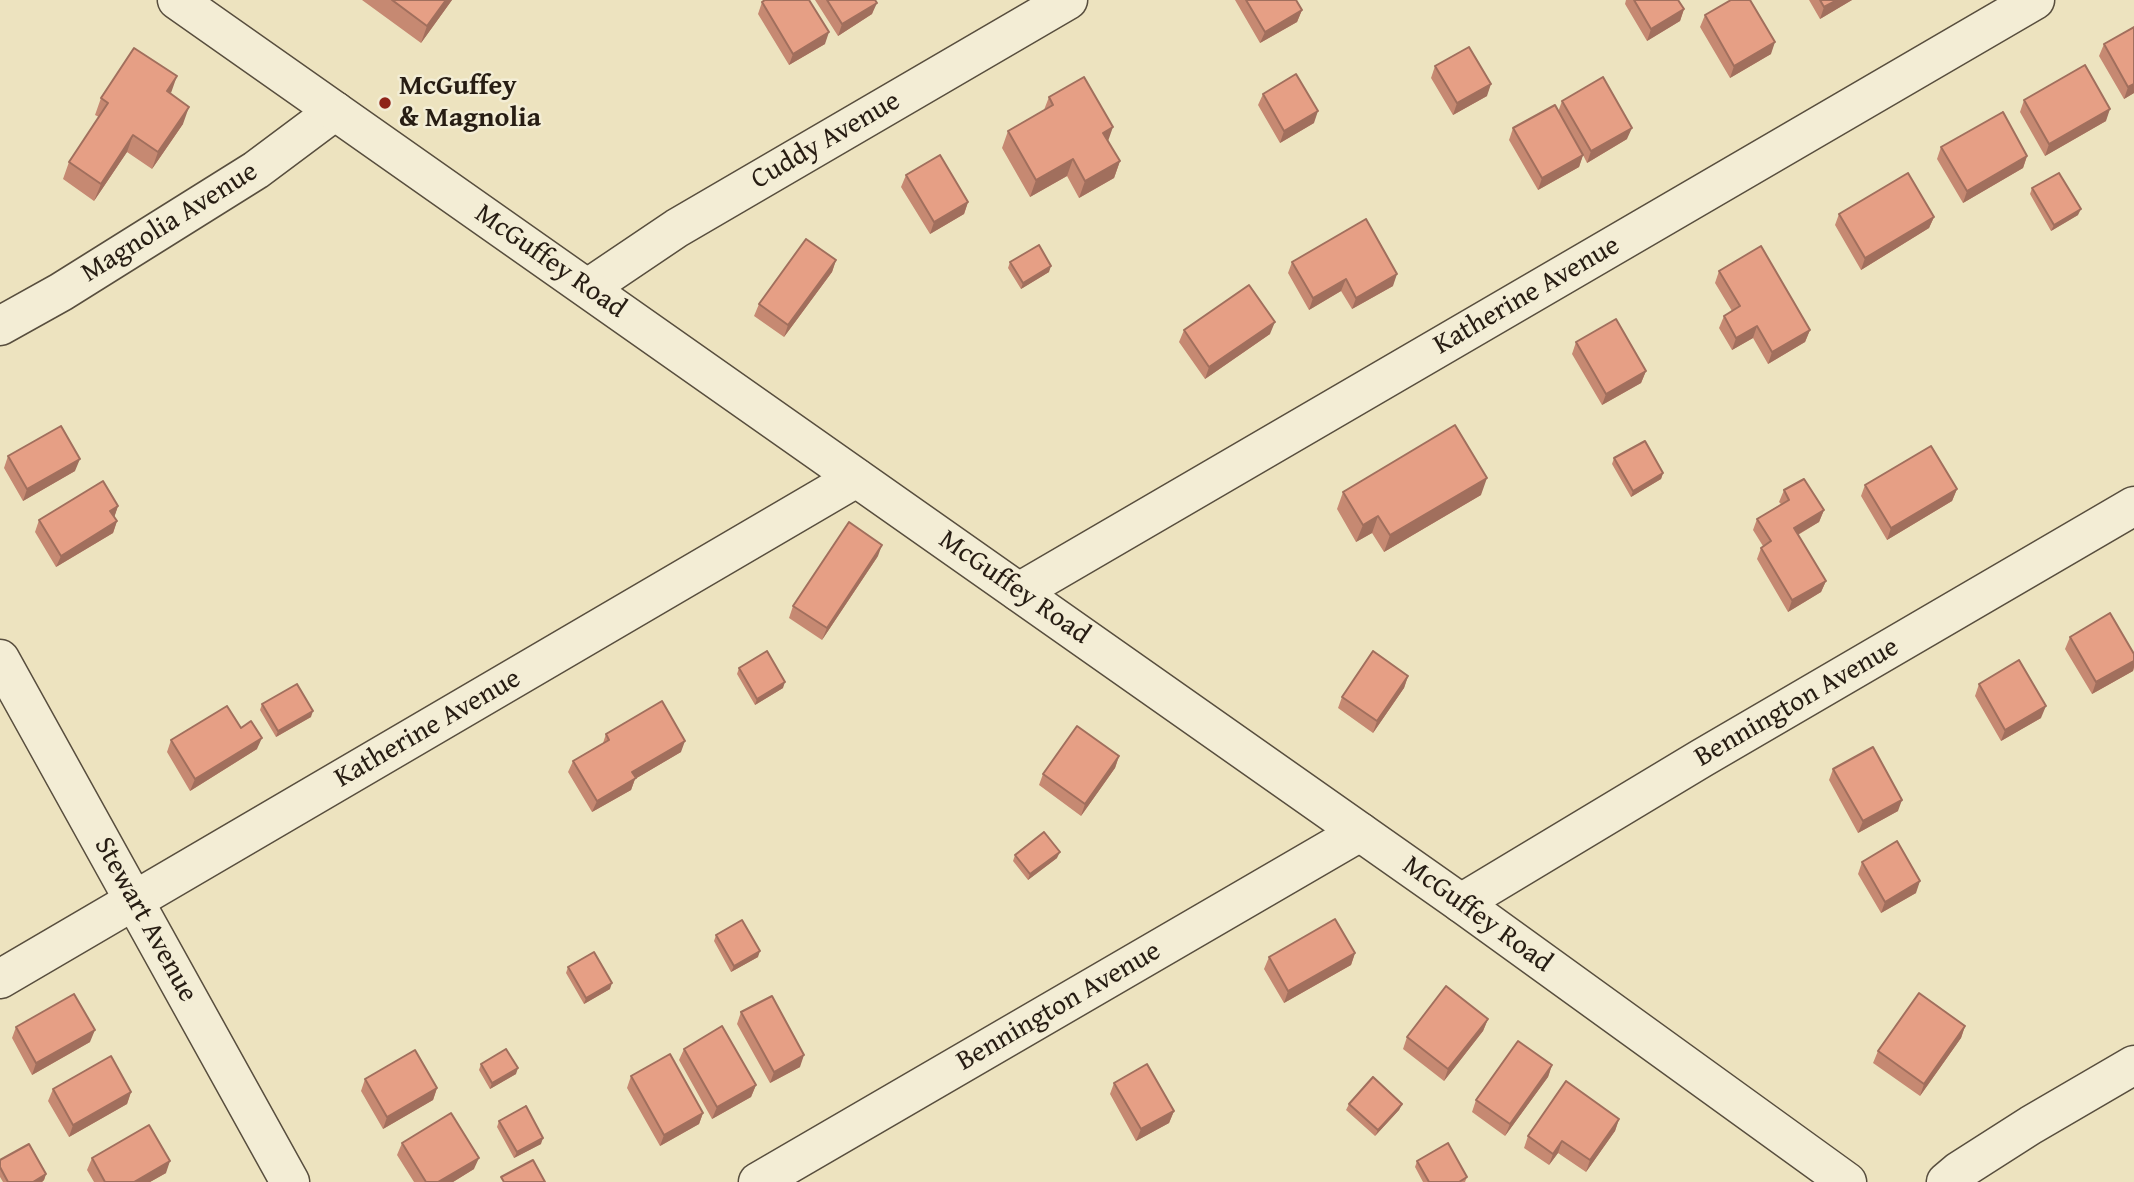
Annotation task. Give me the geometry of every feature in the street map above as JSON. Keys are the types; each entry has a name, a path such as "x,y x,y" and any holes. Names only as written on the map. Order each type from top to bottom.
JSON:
{"street":[{"name":"McGuffey Road","path":"177,0 1461,903 1847,1182"},
{"name":"Cuddy Avenue","path":"588,288 677,228 1068,0"},
{"name":"Katherine Avenue","path":"1019,592 2035,0"},
{"name":"Magnolia Avenue","path":"0,326 61,292 256,170 335,111"},
{"name":"Katherine Avenue","path":"0,979 856,478"},
{"name":"Bennington Avenue","path":"1461,903 1702,758 2134,506"},
{"name":"Stewart Avenue","path":"0,659 290,1182"},
{"name":"Bennington Avenue","path":"758,1182 1360,832"},
{"path":"1946,1182 2031,1125 2134,1065"}],"building":[{"path":"392,0 446,0 427,26"},
{"path":"809,0 829,32 793,54 762,2"},
{"path":"827,0 875,0 877,3 842,24"},
{"path":"1246,0 1296,0 1302,10 1265,32"},
{"path":"1634,0 1678,0 1684,9 1651,29"},
{"path":"1731,0 1750,0 1775,42 1734,66 1705,15"},
{"path":"1820,0 1837,0 1824,7"},
{"path":"2134,27 2134,84 2128,87 2104,44"},
{"path":"1469,47 1491,84 1457,103 1435,66"},
{"path":"134,48 177,76 167,91 189,107 158,152 133,135 101,184 69,162 108,103 101,98"},
{"path":"2085,65 2110,109 2049,144 2024,100"},
{"path":"1296,74 1318,111 1284,131 1263,94"},
{"path":"1084,77 1113,127 1103,133 1120,161 1085,181 1073,159 1036,180 1008,131 1053,105 1049,97"},
{"path":"1603,77 1632,128 1591,151 1562,101"},
{"path":"1555,105 1583,155 1542,178 1513,128"},
{"path":"2003,112 2027,156 1967,191 1941,147"},
{"path":"940,155 968,202 934,222 906,175"},
{"path":"1908,173 1934,217 1865,258 1839,214"},
{"path":"2059,173 2081,209 2054,225 2032,188"},
{"path":"1366,219 1397,274 1356,298 1346,279 1313,298 1292,262"},
{"path":"806,239 836,260 788,325 759,304"},
{"path":"1039,245 1051,266 1023,283 1010,262"},
{"path":"1761,246 1810,330 1772,352 1757,326 1736,338 1724,316 1740,306 1719,271"},
{"path":"1249,285 1275,322 1209,367 1184,330"},
{"path":"1616,319 1646,371 1606,394 1576,342"},
{"path":"1455,425 1487,478 1390,535 1378,516 1363,525 1343,492"},
{"path":"61,426 80,459 27,489 8,456"},
{"path":"1645,441 1663,473 1633,491 1614,458"},
{"path":"1931,446 1957,489 1891,528 1865,485"},
{"path":"1804,479 1824,510 1794,528 1826,581 1792,600 1761,548 1771,541 1757,519 1789,500 1784,490"},
{"path":"103,481 118,506 110,511 117,521 61,556 39,520"},
{"path":"849,522 882,545 827,628 793,606"},
{"path":"2110,613 2134,654 2134,661 2096,682 2070,637"},
{"path":"767,651 785,682 757,699 739,668"},
{"path":"1373,651 1408,676 1377,721 1342,697"},
{"path":"2019,660 2046,706 2005,730 1979,684"},
{"path":"297,684 313,711 278,731 262,704"},
{"path":"662,701 685,741 632,772 636,778 597,801 573,761 609,740 606,734"},
{"path":"227,706 241,728 251,721 262,738 195,779 171,740"},
{"path":"1077,726 1119,756 1085,804 1043,774"},
{"path":"1873,747 1902,800 1863,821 1833,769"},
{"path":"1044,832 1060,852 1030,874 1015,855"},
{"path":"1897,841 1920,881 1885,902 1862,862"},
{"path":"1335,919 1355,953 1288,991 1269,957"},
{"path":"742,920 760,951 734,966 716,935"},
{"path":"594,952 612,983 586,998 568,967"},
{"path":"1446,986 1488,1019 1448,1069 1407,1037"},
{"path":"1919,993 1965,1026 1924,1084 1878,1051"},
{"path":"74,994 95,1030 36,1063 16,1027"},
{"path":"772,996 804,1055 774,1072 741,1012"},
{"path":"722,1026 756,1085 717,1107 684,1049"},
{"path":"1518,1041 1552,1065 1510,1124 1476,1100"},
{"path":"506,1049 518,1068 492,1083 481,1064"},
{"path":"415,1050 437,1088 387,1117 365,1079"},
{"path":"670,1054 703,1113 664,1135 631,1076"},
{"path":"111,1056 131,1092 73,1125 53,1089"},
{"path":"1147,1064 1174,1111 1141,1129 1114,1083"},
{"path":"1373,1077 1402,1104 1378,1130 1349,1104"},
{"path":"1566,1081 1619,1119 1590,1160 1562,1141 1553,1154 1528,1136"},
{"path":"526,1106 543,1138 517,1152 499,1121"},
{"path":"451,1113 479,1158 438,1182 426,1182 402,1143"},
{"path":"149,1125 170,1161 134,1182 105,1182 92,1158"},
{"path":"1448,1143 1467,1177 1459,1182 1429,1182 1417,1161"},
{"path":"29,1144 46,1174 33,1182 8,1182 0,1167 0,1160"},
{"path":"533,1160 545,1182 504,1182 501,1177"}],"place":[{"name":"McGuffey & Magnolia","path":"385,103"}]}
